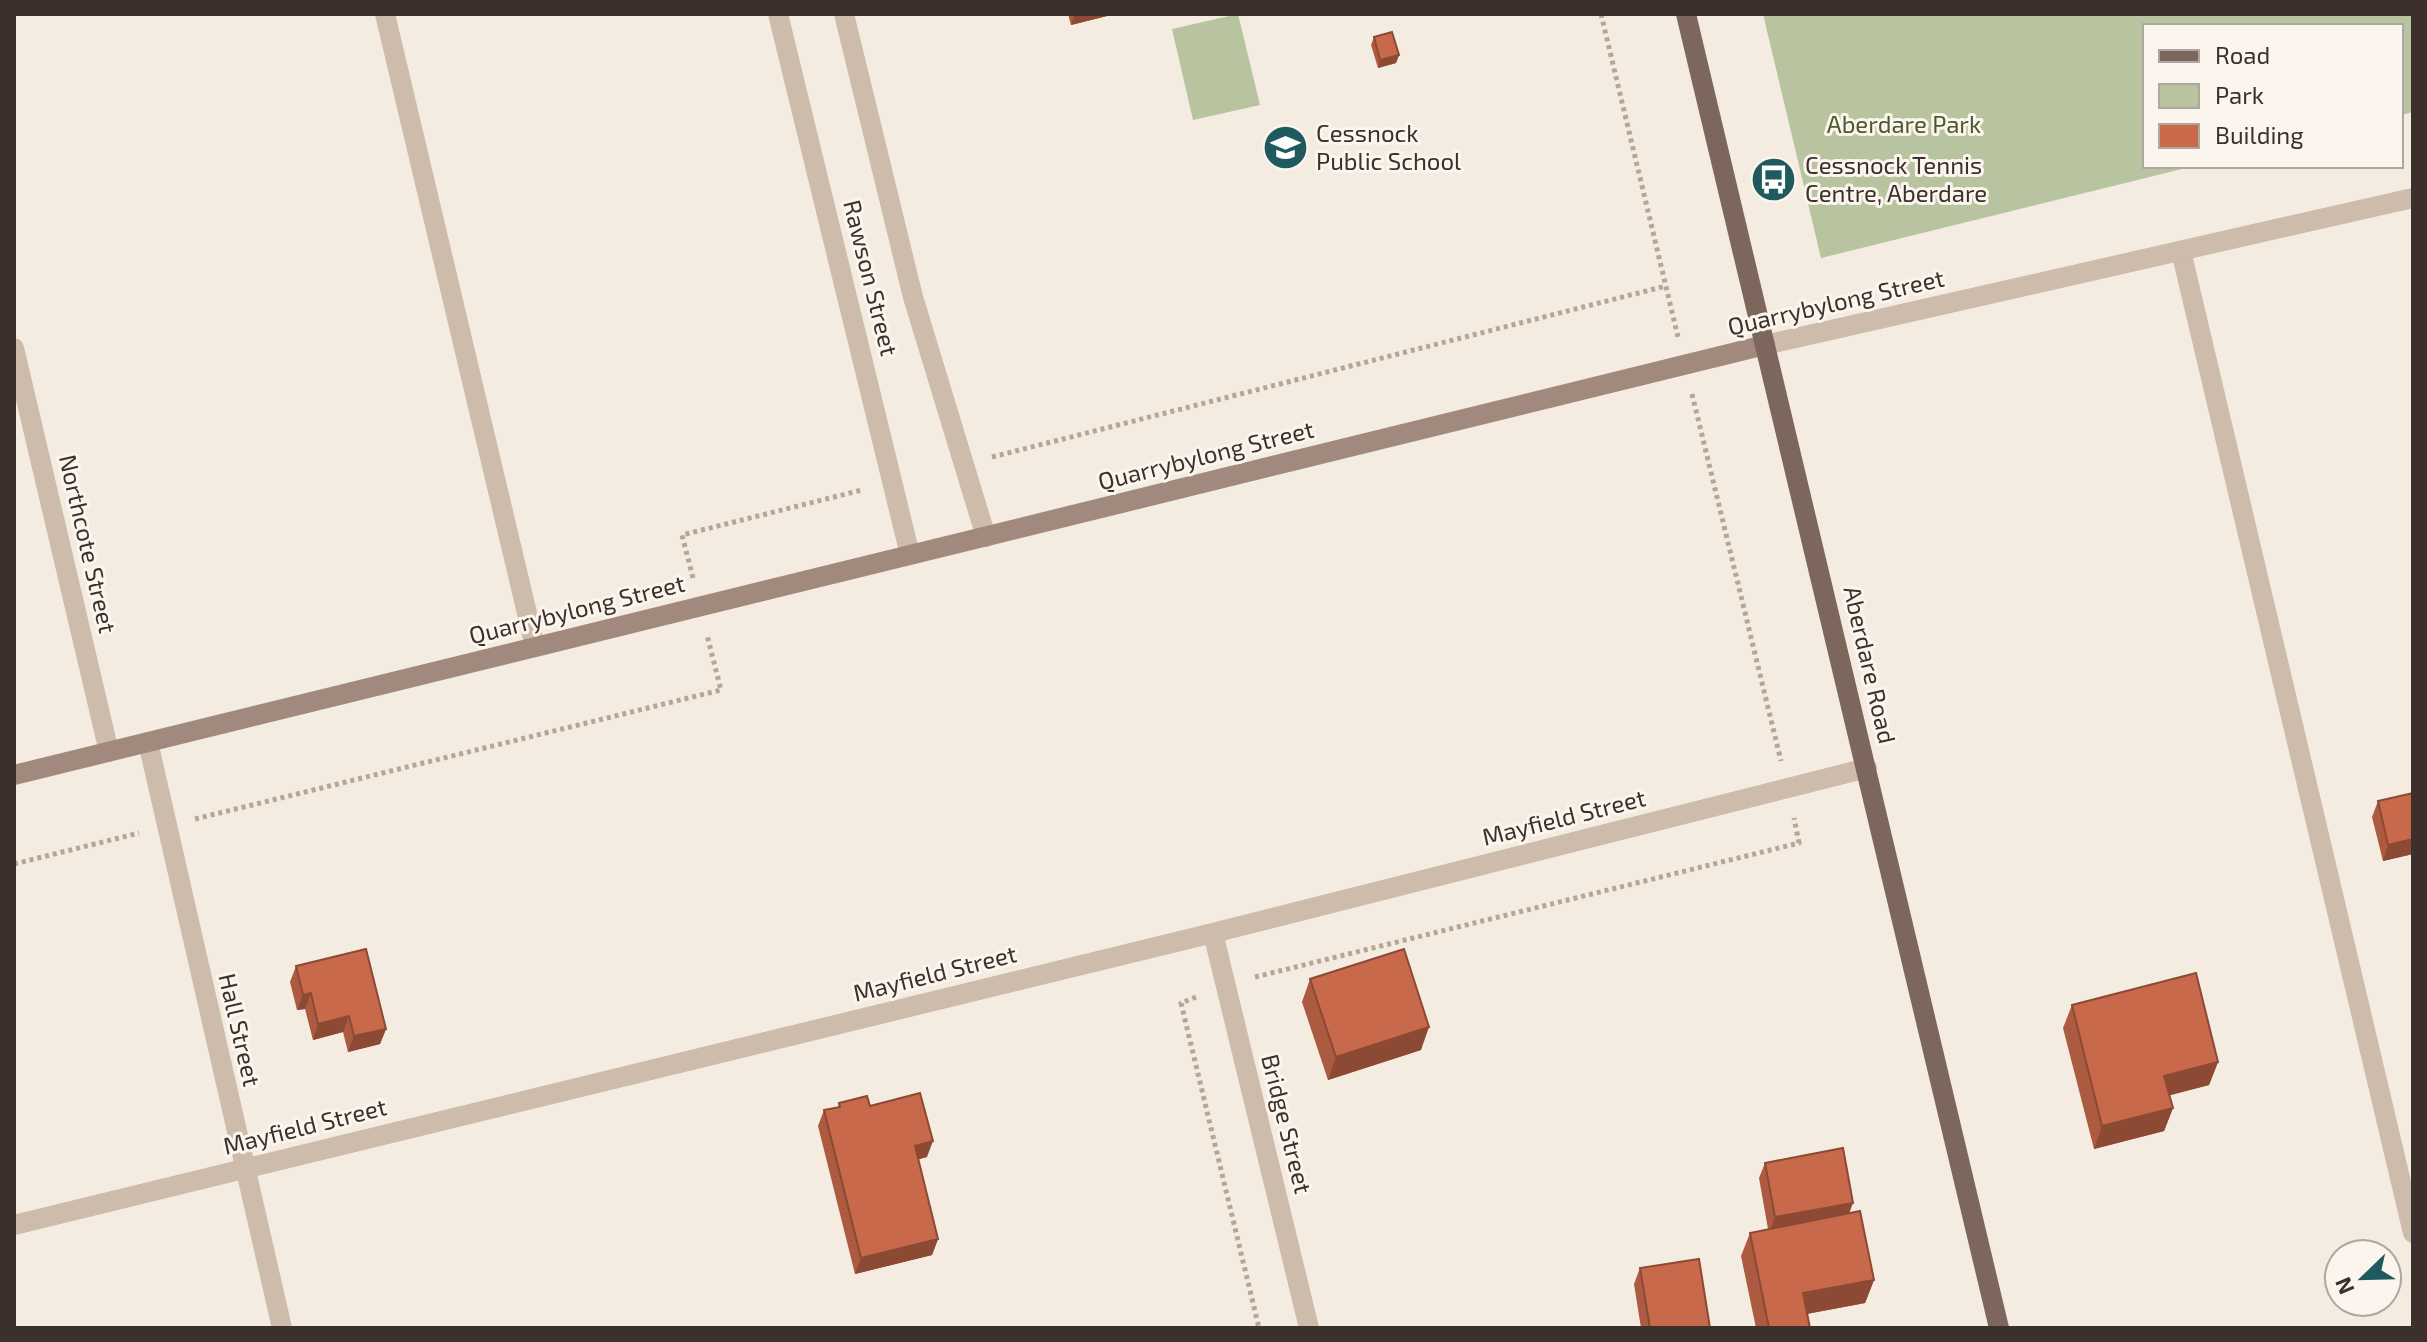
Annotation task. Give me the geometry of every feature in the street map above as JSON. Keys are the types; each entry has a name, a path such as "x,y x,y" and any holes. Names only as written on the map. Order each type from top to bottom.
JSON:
{"main road":[{"name":"Aberdare Road","path":"1686,14 1999,1328"}],"street":[{"path":"385,14 535,647"},
{"name":"Rawson Street","path":"778,14 910,555"},
{"name":"Rawson Street","path":"844,14 913,297 986,537"},
{"name":"Quarrybylong Street","path":"14,775 1765,345 2413,198"},
{"path":"2181,251 2413,1233"},
{"name":"Northcote Street","path":"14,348 109,752"},
{"name":"Hall Street","path":"148,742 282,1328"},
{"name":"Mayfield Street","path":"14,1225 1213,933 1867,768"},
{"name":"Bridge Street","path":"1213,933 1309,1328"}],"path":[{"path":"1272,971 1799,843 1601,14"},
{"path":"964,464 1666,286"},
{"path":"682,535 892,482"},
{"path":"211,816 721,690"},
{"path":"14,864 112,839"},
{"path":"1181,1003 1259,1328"}],"green space":[{"path":"1238,14 1260,105 1193,120 1172,29"},
{"name":"Aberdare Park","path":"1763,14 2413,14 2413,112 2403,114 2403,24 2143,24 2143,168 2186,168 1821,258"}],"building":[{"path":"1392,32 1399,55 1380,60 1374,37"},
{"path":"2413,793 2413,839 2388,845 2378,801"},
{"path":"366,949 386,1029 354,1036 349,1016 318,1024 311,993 303,995 296,966"},
{"path":"1404,949 1429,1027 1336,1057 1310,979"},
{"path":"2196,973 2218,1062 2164,1076 2173,1108 2102,1126 2072,1005"},
{"path":"920,1093 933,1141 915,1146 938,1239 861,1258 824,1110 867,1096 870,1106"},
{"path":"1843,1148 1853,1203 1775,1217 1765,1163"},
{"path":"1860,1211 1874,1280 1803,1293 1810,1328 1769,1328 1750,1233"},
{"path":"1699,1259 1710,1328 1650,1328 1640,1268"}],"place":[{"name":"Cessnock Public School","path":"1285,148"},
{"name":"Cessnock Tennis Centre, Aberdare","path":"1774,180"}]}
